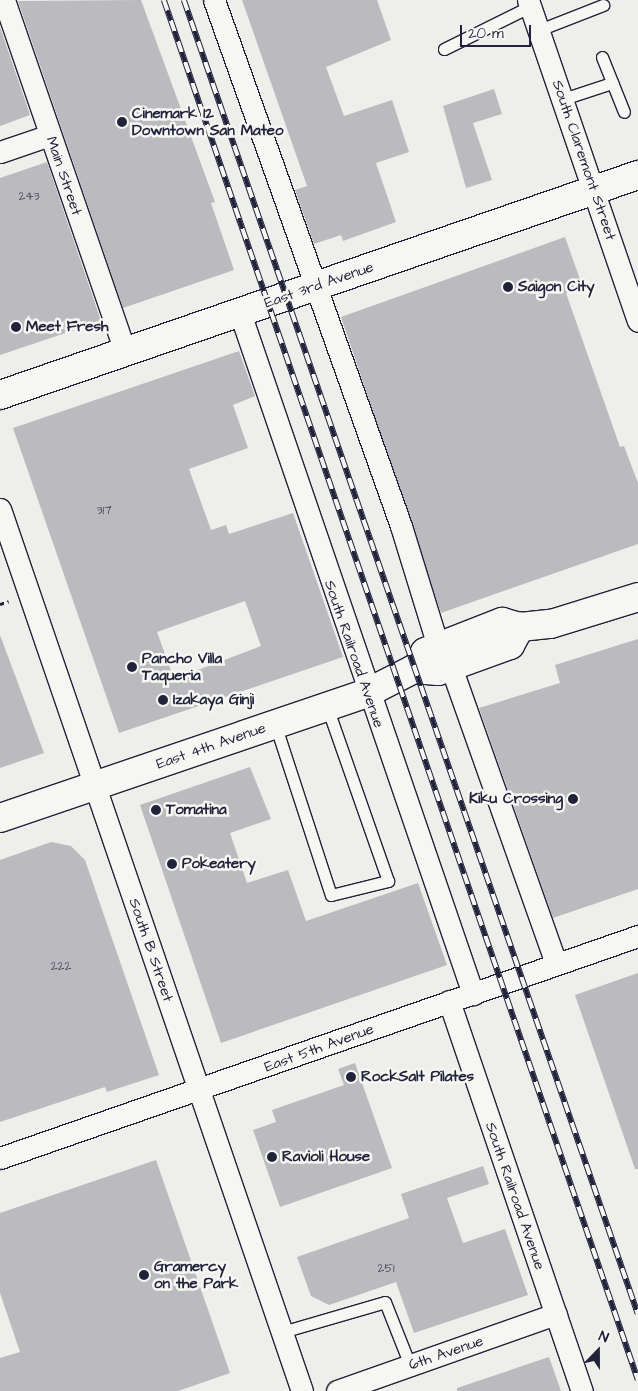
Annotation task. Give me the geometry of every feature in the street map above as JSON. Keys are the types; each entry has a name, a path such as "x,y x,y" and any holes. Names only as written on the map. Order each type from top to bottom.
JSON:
{"main road":[{"name":"East 3rd Avenue","path":"0,395 638,175"},
{"name":"East 4th Avenue","path":"0,818 367,693 418,668 425,652 444,657 502,622 520,627 551,624 638,597"}],"street":[{"name":"Main Street","path":"4,0 125,352"},
{"path":"214,0 444,657 556,964"},
{"name":"South Claremont Street","path":"530,3 638,321"},
{"path":"0,152 50,135"},
{"name":"South Railroad Avenue","path":"240,313 367,693 473,994"},
{"name":"South B Street","path":"0,509 302,1391"},
{"name":"East 5th Avenue","path":"0,1158 199,1091 449,1001 638,936"},
{"name":"South Railroad Avenue","path":"449,1001 582,1391"},
{"name":"6th Avenue","path":"337,1391 379,1384 410,1365 556,1314"}],"lane":[{"path":"444,49 530,3"},
{"path":"539,30 603,6"},
{"path":"602,57 624,112"},
{"path":"563,99 612,83"},
{"path":"274,724 331,895 388,881 327,707"},
{"path":"282,1332 385,1302 410,1365"}],"building":[{"name":"Cinemark 12 Downtown San Mateo","path":"141,0 215,202 211,203 234,270 123,308 18,1"},
{"path":"242,0 377,0 391,40 326,67 344,116 392,100 409,152 376,163 396,222 343,241 341,235 314,244 295,190 307,186"},
{"path":"0,27 30,115 0,126"},
{"path":"494,89 502,114 473,123 492,180 466,188 443,106"},
{"path":"47,162 101,321 0,355 0,178"},
{"path":"565,237 583,288 566,293 620,447 624,446 638,483 638,544 441,613 341,317"},
{"path":"239,351 255,396 233,405 248,448 189,469 211,530 226,525 229,534 293,513 343,657 119,733 13,428","holes":["245,601 261,646 174,679 157,632"]},
{"path":"0,635 44,753 0,768"},
{"name":"Kiku Crossing","path":"638,639 638,889 553,918 479,708 560,683 555,665"},
{"path":"250,767 271,819 230,833 247,883 288,870 306,921 418,883 447,965 221,1043 140,805"},
{"path":"51,842 71,846 85,860 159,1075 107,1092 105,1087 0,1122 0,860"},
{"path":"638,973 638,1169 635,1169 575,995"},
{"path":"355,1063 392,1168 280,1207 253,1130 276,1122 272,1110 344,1085 338,1069"},
{"name":"Gramercy on the Park","path":"156,1160 230,1373 178,1391 0,1391 0,1358 20,1352 0,1293 0,1213"},
{"path":"483,1166 489,1184 447,1198 463,1243 505,1229 528,1295 414,1333 396,1282 329,1305 311,1296 297,1257 409,1218 401,1194"},
{"path":"549,1357 561,1391 457,1391 457,1388"}],"railway":[{"path":"164,0 638,1380"},
{"path":"184,0 638,1314"}],"place":[{"name":"Cinemark 12 Downtown San Mateo","path":"122,122"},
{"name":"Saigon City","path":"508,287"},
{"name":"Meet Fresh","path":"16,327"},
{"name":"Pancho Villa Taqueria","path":"132,667"},
{"name":"Izakaya Ginji","path":"163,700"},
{"name":"Kiku Crossing","path":"573,799"},
{"name":"Tomatina","path":"156,810"},
{"name":"Pokeatery","path":"172,864"},
{"name":"RockSalt Pilates","path":"351,1077"},
{"name":"Ravioli House","path":"272,1157"},
{"name":"Gramercy on the Park","path":"144,1275"}]}
